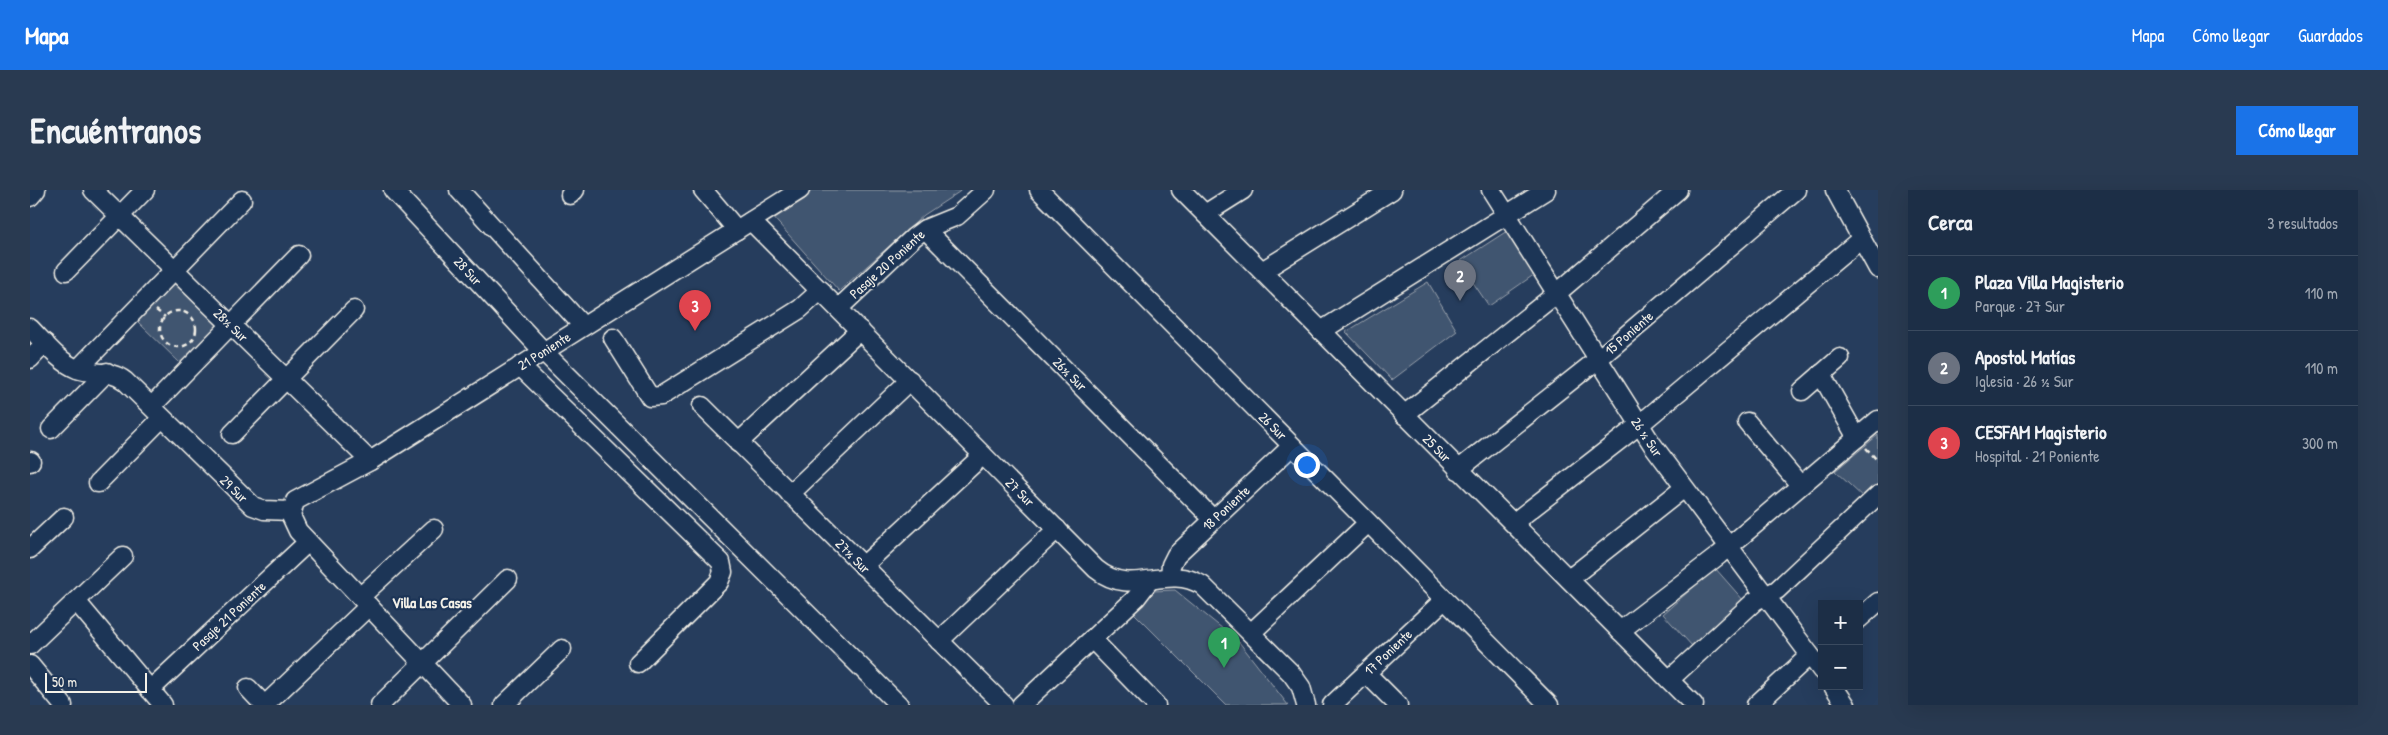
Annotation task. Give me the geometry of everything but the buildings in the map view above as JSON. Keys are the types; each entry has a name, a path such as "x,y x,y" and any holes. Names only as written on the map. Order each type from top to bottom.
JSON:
{"street":[{"path":"30,196 36,190"},
{"name":"28½ Sur","path":"93,190 370,461"},
{"path":"66,271 145,190"},
{"name":"28 Sur","path":"393,190 543,351 891,703"},
{"path":"459,190 583,326"},
{"name":"27 Sur","path":"703,190 822,290 1096,569 1109,578 1126,582 1149,581 1170,576 1186,578 1202,585 1296,680 1306,705"},
{"name":"21 Poniente","path":"291,511 299,497 370,461 800,190"},
{"name":"Pasaje 20 Poniente","path":"839,308 914,237 925,229 957,216 986,190"},
{"name":"26 Sur","path":"1039,190 1549,705"},
{"name":"25 Sur","path":"1181,190 1694,705"},
{"path":"1205,214 1243,190"},
{"path":"1262,271 1392,190"},
{"name":"26 ½ Sur","path":"1491,190 1639,425 1684,488 1817,660"},
{"path":"1321,331 1546,190"},
{"path":"1404,415 1556,294 1678,190"},
{"name":"15 Poniente","path":"1458,470 1597,360 1796,190"},
{"path":"1834,190 1869,244 1878,269"},
{"path":"30,328 78,369 242,200"},
{"name":"26½ Sur","path":"925,229 1214,520"},
{"path":"1513,524 1869,244"},
{"path":"98,483 230,325 299,255"},
{"path":"613,338 650,397 661,396 800,309 822,290"},
{"path":"232,434 354,310"},
{"path":"738,443 860,330"},
{"path":"30,359 46,343"},
{"path":"1802,391 1840,358"},
{"path":"520,366 721,562 723,572 719,582 638,663"},
{"name":"29 Sur","path":"78,369 107,372 120,377 253,506 264,510 291,511"},
{"path":"51,429 107,372"},
{"path":"1821,374 1857,438"},
{"path":"790,494 910,380"},
{"name":"27½ Sur","path":"702,406 1004,705"},
{"path":"1620,631 1728,546 1878,420"},
{"path":"1747,422 1800,486"},
{"name":"18 Poniente","path":"1170,576 1171,565 1176,555 1292,446"},
{"path":"863,566 983,455"},
{"path":"1569,579 1684,488"},
{"path":"1669,680 1755,601 1777,590 1878,495"},
{"path":"291,511 294,527 462,705"},
{"path":"30,548 64,517"},
{"path":"1251,633 1368,523"},
{"path":"248,688 265,705 434,529"},
{"path":"940,642 1057,529"},
{"name":"Pasaje 21 Poniente","path":"150,690 308,542"},
{"path":"30,645 123,556"},
{"path":"380,705 508,579"},
{"path":"1021,705 1136,598 1149,581"},
{"name":"17 Poniente","path":"1332,705 1444,600"},
{"path":"76,601 162,705"},
{"path":"1863,615 1878,602"},
{"path":"1092,639 1156,705"},
{"path":"504,705 562,650"},
{"path":"1756,705 1817,660"},
{"path":"30,665 63,705"},
{"path":"1366,673 1398,705"},
{"path":"1836,690 1846,705"}],"path":[{"path":"176,311 188,314 196,323 195,335 192,340 183,346 171,345 163,338 161,332 165,317 176,311"}],"shaded area":[{"path":"812,190 962,190 924,215 839,291 771,215"},
{"path":"1507,231 1535,274 1489,306 1459,262"},
{"path":"176,281 221,325 182,365 137,321"},
{"path":"1428,282 1457,331 1392,380 1346,332"},
{"path":"1878,435 1878,487 1865,499 1835,471"},
{"path":"1715,568 1744,601 1693,647 1663,614"},
{"path":"1175,590 1239,642 1288,705 1226,705 1132,611 1153,591"}],"place":[{"name":"Apostol Matías","path":"1460,301"},
{"name":"CESFAM Magisterio","path":"695,331"},
{"name":"Plaza Villa Magisterio","path":"1224,668"}],"district":[{"name":"Villa Las Casas","path":"432,603"}]}
